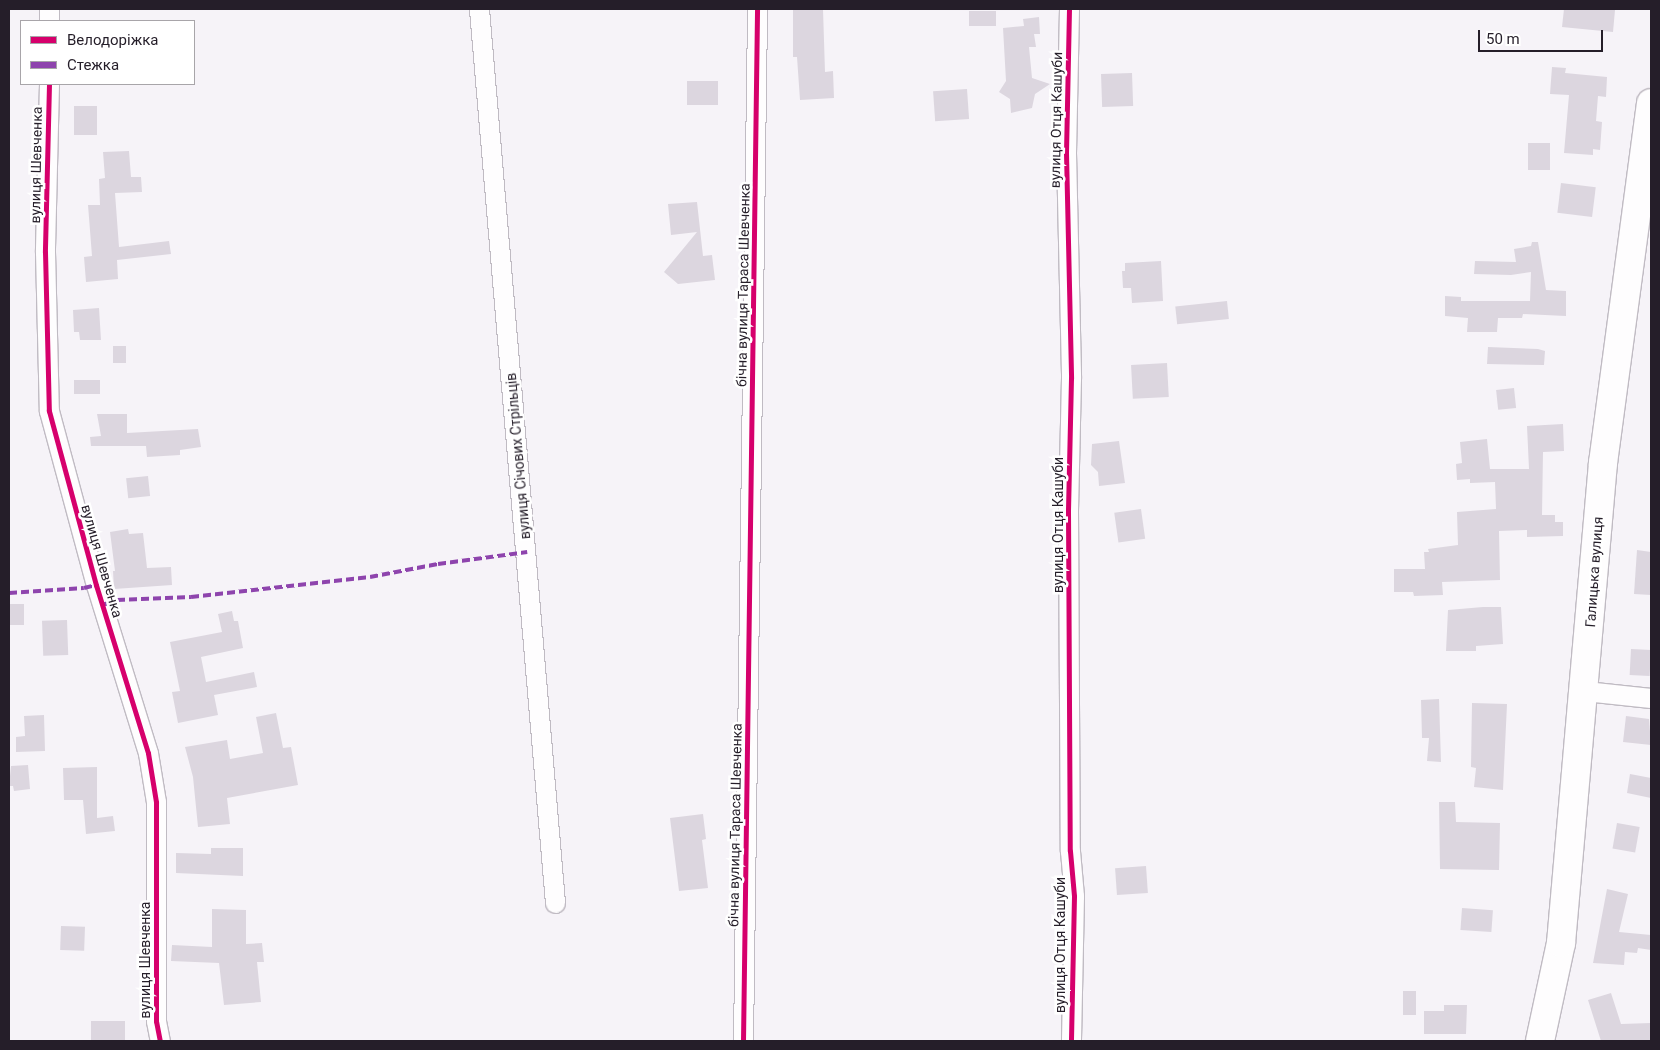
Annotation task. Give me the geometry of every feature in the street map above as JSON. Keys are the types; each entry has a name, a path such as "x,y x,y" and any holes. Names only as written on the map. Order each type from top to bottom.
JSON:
{"street":[{"name":"вулиця Січових Стрільців","path":"479,9 555,903"},
{"name":"бічна вулиця Тараса Шевченка","path":"743,1041 757,9"},
{"name":"вулиця Отця Кашуби","path":"1069,9 1066,153 1071,378 1068,511 1070,851 1074,896 1070,1041"},
{"name":"вулиця Шевченка","path":"49,85 45,252 49,411 96,585 148,753 156,802 156,1021 160,1041"},
{"name":"Галицька вулиця","path":"1540,1041 1562,943 1603,463 1651,103"},
{"path":"1585,691 1651,698"}],"building":[{"path":"793,9 823,9 825,72 833,71 834,98 800,100 797,57 793,57"},
{"path":"1564,9 1615,10 1613,32 1562,27"},
{"path":"969,11 996,11 996,26 969,26"},
{"path":"1039,17 1040,34 1034,34 1036,47 1029,47 1032,78 1050,84 1035,94 1032,108 1011,113 1010,99 999,92 1006,81 1003,28 1024,26 1023,19"},
{"path":"1552,67 1566,68 1565,73 1607,77 1606,97 1598,96 1596,121 1602,122 1600,150 1593,149 1593,155 1564,153 1569,95 1550,94"},
{"path":"1132,73 1133,106 1102,107 1101,74"},
{"path":"687,81 718,81 718,105 687,105"},
{"path":"967,89 969,119 935,121 933,91"},
{"path":"74,106 97,106 97,135 74,135"},
{"path":"1528,143 1550,143 1550,170 1528,170"},
{"path":"129,151 131,177 141,177 142,192 115,193 119,247 169,241 171,254 117,260 118,279 86,282 84,257 92,256 88,205 100,205 99,179 105,178 103,152"},
{"path":"1561,183 1596,187 1592,217 1557,213"},
{"path":"697,202 703,256 712,255 715,280 678,284 664,272 697,232 671,235 668,204"},
{"path":"1532,242 1538,242 1546,290 1566,291 1566,316 1523,314 1522,318 1498,318 1497,332 1467,332 1468,318 1445,316 1445,296 1461,297 1461,301 1530,301 1531,272 1511,275 1474,274 1475,261 1516,262 1514,249 1531,246"},
{"path":"1161,261 1163,301 1132,303 1131,288 1123,288 1122,271 1125,271 1125,263"},
{"path":"1227,301 1229,319 1177,324 1175,306"},
{"path":"99,308 101,340 80,340 79,332 74,332 73,310"},
{"path":"113,346 126,346 126,363 113,363"},
{"path":"1488,347 1538,349 1545,351 1544,365 1487,364"},
{"path":"1167,363 1169,397 1133,399 1131,365"},
{"path":"74,380 100,380 100,394 74,394"},
{"path":"1514,388 1516,408 1498,410 1496,390"},
{"path":"97,414 127,414 127,433 198,429 201,447 180,450 180,455 147,457 146,446 91,446 90,437 101,436"},
{"path":"1563,424 1564,451 1543,452 1542,515 1555,515 1555,522 1563,522 1563,536 1527,537 1527,530 1499,531 1500,580 1442,582 1443,595 1414,596 1413,592 1394,592 1394,569 1425,569 1424,552 1429,552 1428,549 1458,545 1457,512 1496,509 1495,482 1470,483 1470,479 1457,480 1456,464 1462,463 1460,442 1487,439 1490,469 1529,469 1527,426"},
{"path":"1119,441 1125,483 1099,486 1098,472 1091,465 1092,444"},
{"path":"148,476 150,496 128,498 126,478"},
{"path":"1141,509 1145,539 1118,542 1114,513"},
{"path":"128,529 129,534 143,533 147,568 171,567 172,585 114,589 113,571 115,571 110,532"},
{"path":"1637,550 1651,552 1651,595 1634,594"},
{"path":"9,604 24,604 24,625 9,625"},
{"path":"1501,607 1503,644 1476,646 1476,651 1446,651 1448,610"},
{"path":"232,611 234,621 238,621 243,648 201,657 206,682 254,672 257,687 214,695 218,715 178,723 172,692 180,691 170,642 222,632 218,614"},
{"path":"67,620 68,655 43,656 42,621"},
{"path":"1631,649 1651,650 1650,676 1630,675"},
{"path":"1439,699 1441,762 1427,761 1429,738 1422,738 1421,700"},
{"path":"1472,703 1507,704 1503,790 1474,787 1476,768 1471,767"},
{"path":"276,713 283,748 291,747 298,785 227,798 230,824 198,827 193,777 185,747 227,740 230,759 263,753 256,717"},
{"path":"44,715 45,751 16,752 16,737 25,736 24,716"},
{"path":"1626,716 1649,719 1651,745 1623,742"},
{"path":"28,765 30,789 14,791 13,786 9,786 11,766"},
{"path":"97,767 97,818 113,816 115,831 86,834 83,800 64,800 63,768"},
{"path":"1630,774 1651,778 1651,798 1627,793"},
{"path":"1439,802 1455,802 1456,822 1500,823 1499,870 1440,869"},
{"path":"703,814 706,839 702,840 708,888 679,891 670,818"},
{"path":"1617,823 1640,827 1635,853 1612,849"},
{"path":"211,848 243,848 243,876 176,873 176,853 211,854"},
{"path":"1146,866 1148,893 1117,895 1115,868"},
{"path":"1607,889 1628,894 1619,932 1651,935 1651,950 1638,948 1637,953 1625,952 1624,965 1593,963"},
{"path":"1462,908 1493,910 1491,932 1460,930"},
{"path":"212,909 246,910 246,944 262,943 264,962 257,962 261,1002 224,1005 219,963 171,961 172,945 212,947"},
{"path":"61,926 85,927 84,951 60,950"},
{"path":"1403,991 1416,991 1416,1015 1403,1015"},
{"path":"1611,993 1621,1024 1651,1023 1651,1041 1601,1041 1588,1000"},
{"path":"1444,1005 1467,1005 1466,1034 1424,1034 1424,1011 1444,1011"},
{"path":"91,1021 125,1021 125,1041 91,1041"}],"marked path":[{"path":"102,605 117,600 191,597 370,577 438,564 527,552"},
{"path":"9,593 84,588 96,585"}],"cycle path":[{"path":"743,1041 757,9"},
{"path":"1069,9 1066,153 1071,378 1068,511 1070,851 1074,896 1071,1041"},
{"path":"49,85 45,252 49,411 96,585 148,753 156,802 156,1021 160,1041"}]}
